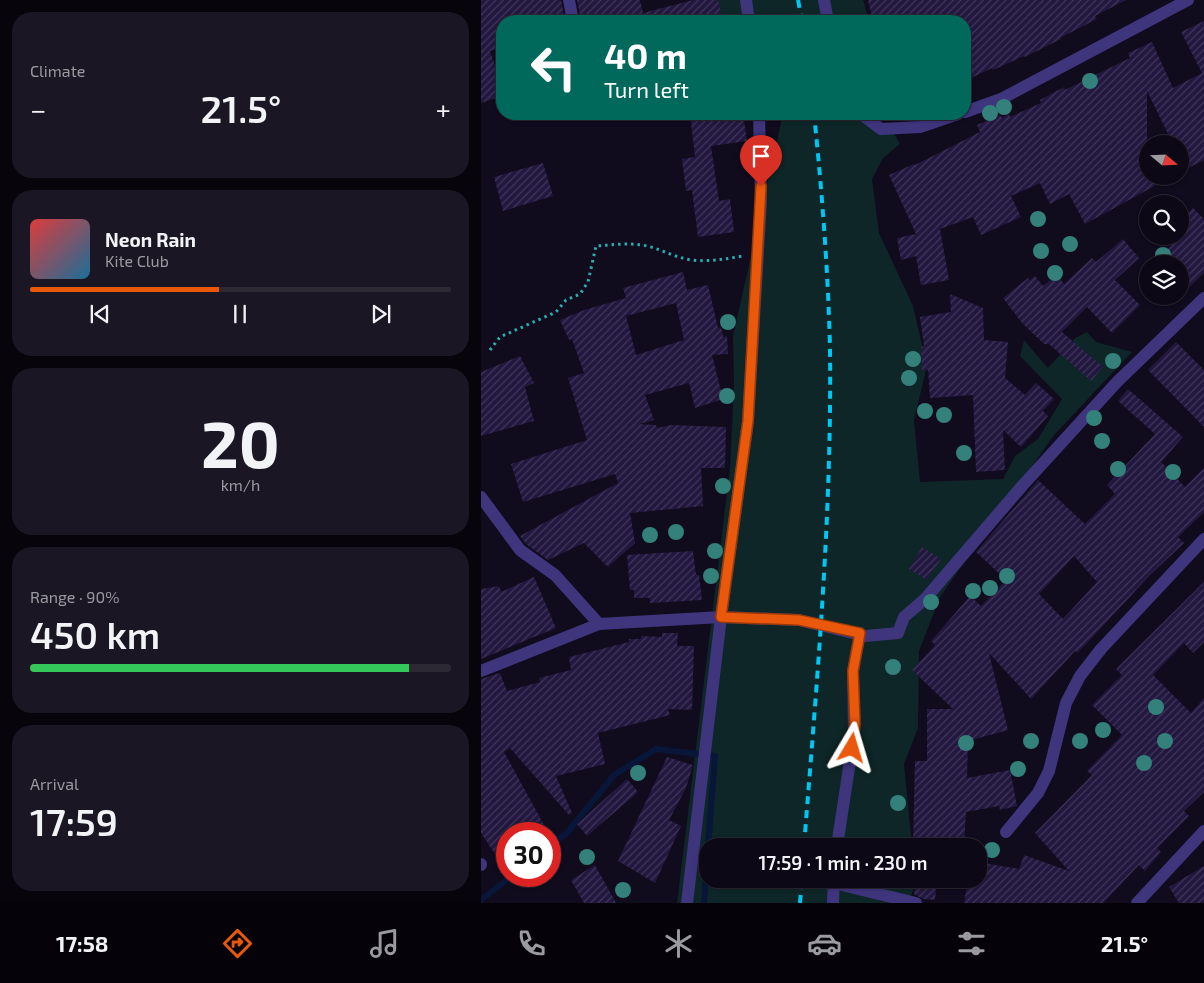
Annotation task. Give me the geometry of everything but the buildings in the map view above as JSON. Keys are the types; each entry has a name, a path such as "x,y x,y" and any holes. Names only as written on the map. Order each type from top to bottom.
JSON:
{"street":[{"path":"569,0 572,15"},
{"path":"746,0 748,15"},
{"path":"824,0 827,15"},
{"path":"971,110 1001,100 1188,0"},
{"path":"687,903 721,617 748,421 761,201 759,120"},
{"path":"869,120 881,129 920,127 940,120"},
{"path":"481,671 599,624 721,617 799,620 860,633 865,636 898,633 904,617 925,599 1023,485 1117,382 1204,298"},
{"path":"481,497 520,550 555,575 599,624"},
{"path":"1006,832 1037,792 1049,771 1066,703 1080,676 1101,649 1204,539"},
{"path":"838,838 854,735 853,671 860,633"},
{"path":"1137,903 1204,831"},
{"path":"833,903 834,888"},
{"path":"860,888 916,903"}],"path":[{"path":"490,350 500,338 555,312 567,300 580,294 588,282 596,246 626,244 648,246 676,258 711,261 758,253"}],"green space":[{"path":"718,0 863,0 867,15 712,15"},
{"path":"782,120 869,120 894,134 900,144 883,158 872,179 879,233 913,306 927,366 914,420 920,482 1003,479 1015,456 1038,439 1062,399 1020,356 1024,340 1048,368 1075,338 1087,332 1096,342 1132,352 1054,435 940,597 919,651 918,728 904,764 911,838 699,838 699,888 914,888 908,903 677,903 730,468 734,384 733,336"}],"waterway":[{"path":"561,838 567,833 614,775 656,749 715,756 709,838"},
{"path":"481,900 498,887"},
{"path":"704,903 705,888"}],"railway":[{"path":"798,0 801,15"},
{"path":"805,838 823,597 830,410 828,289 815,120"},
{"path":"800,903 801,888"}],"route":[{"path":"761,186 748,421 721,617 799,620 821,623 837,629 860,633 853,671 855,724 852,748"}]}
